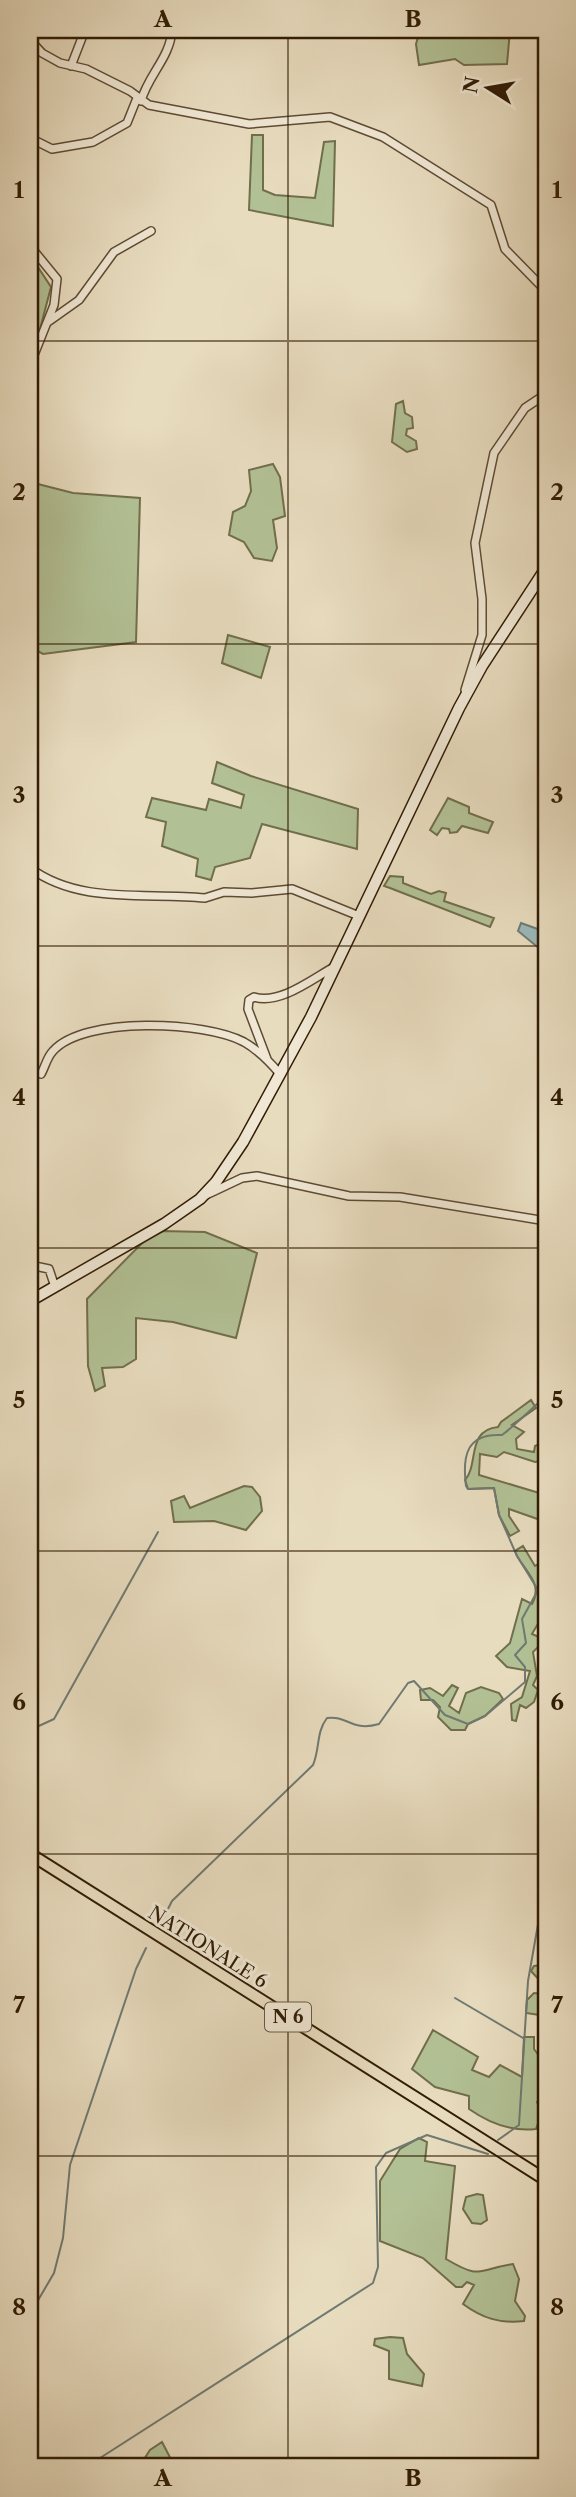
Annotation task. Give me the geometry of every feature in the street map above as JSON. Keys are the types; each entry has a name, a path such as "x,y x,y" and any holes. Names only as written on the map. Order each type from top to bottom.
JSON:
{"main road":[{"name":"NATIONALE 6","path":"30,1854 546,2180"}],"street":[{"path":"72,66 85,30"},
{"path":"30,138 52,149 93,142 127,123 150,79 165,59 173,30"},
{"path":"30,40 42,53 111,81 139,100 198,117 249,124 330,117 368,130 491,205 505,249 546,291"},
{"path":"48,322 79,300 114,252 151,231"},
{"path":"30,246 56,274 54,305 30,365"},
{"path":"465,698 482,635 482,599 475,543 494,453 525,408 546,394"},
{"path":"200,1199 216,1182 243,1142 335,967 465,698 546,568"},
{"path":"30,868 44,879 90,894 205,898 224,892 252,894 292,889 359,916"},
{"path":"268,1059 248,1009 249,1000 254,997 262,999 282,995 335,967"},
{"path":"41,1074 51,1052 61,1043 90,1031 137,1025 189,1027 230,1037 244,1042 268,1059 280,1074"},
{"path":"30,1301 164,1224 200,1199 242,1178 257,1176 349,1196 400,1197 546,1221"},
{"path":"30,1265 48,1269 55,1287"}],"green space":[{"path":"420,30 510,30 507,64 464,65 455,59 419,65 416,44"},
{"path":"252,135 263,135 263,190 275,195 315,198 324,142 335,141 333,226 249,210"},
{"path":"30,255 51,287 34,352 30,356"},
{"path":"403,401 405,413 412,417 413,428 407,429 406,435 416,441 417,449 407,452 392,442 396,404"},
{"path":"273,464 280,477 285,516 273,520 277,548 272,561 254,558 244,542 229,535 233,512 245,506 251,491 249,470"},
{"path":"30,482 73,493 140,498 136,642 43,654 30,647"},
{"path":"228,635 270,647 261,678 222,663"},
{"path":"217,762 251,776 358,809 357,849 262,824 250,858 215,867 211,880 196,876 198,859 162,846 166,822 146,817 152,798 206,810 209,799 241,808 244,795 212,783"},
{"path":"448,798 469,807 469,813 493,822 488,833 462,826 457,832 450,833 449,829 442,828 437,835 430,830"},
{"path":"390,876 403,877 403,883 431,894 439,891 446,893 444,901 494,918 490,927 384,886"},
{"path":"162,1231 205,1232 257,1253 236,1338 173,1322 136,1318 136,1359 123,1367 102,1368 105,1386 95,1391 88,1366 87,1299 145,1240"},
{"path":"531,1400 536,1408 512,1425 524,1432 516,1439 517,1449 534,1452 535,1446 546,1441 546,1460 535,1462 504,1452 497,1457 480,1454 479,1475 546,1495 546,1522 509,1509 509,1516 519,1531 510,1536 499,1515 494,1488 468,1489 465,1480 481,1434 498,1427"},
{"path":"244,1486 252,1487 260,1497 262,1511 246,1530 214,1521 174,1522 171,1501 184,1496 190,1508"},
{"path":"523,1546 535,1566 540,1563 542,1554 546,1553 546,1610 532,1634 539,1637 546,1630 546,1639 533,1652 537,1676 533,1685 538,1690 534,1702 526,1708 520,1705 516,1721 512,1720 511,1704 522,1697 530,1671 507,1667 496,1656 510,1643 522,1599 532,1604 535,1597 535,1585 515,1551"},
{"path":"452,1685 458,1688 449,1706 459,1713 466,1693 481,1687 499,1693 503,1699 485,1716 468,1724 465,1730 451,1730 438,1717 440,1707 433,1700 421,1700 420,1690 430,1688 443,1696"},
{"path":"541,1965 546,1975 546,2016 526,2013 527,2000 534,1993 543,1994 544,1985 531,1971 534,1966"},
{"path":"433,2030 478,2057 472,2070 489,2077 500,2065 522,2077 524,2037 534,2037 534,2049 546,2065 546,2093 537,2102 542,2112 536,2129 509,2128 484,2118 469,2109 469,2096 435,2087 412,2069"},
{"path":"419,2138 427,2142 425,2161 455,2166 446,2259 479,2272 513,2264 519,2279 515,2301 525,2316 524,2321 499,2321 477,2313 463,2304 474,2285 467,2282 462,2287 456,2287 423,2258 380,2241 380,2181 400,2149"},
{"path":"483,2195 487,2220 481,2224 472,2223 463,2209 466,2197"},
{"path":"403,2338 407,2354 424,2374 422,2386 389,2379 389,2351 374,2345 375,2339"},
{"path":"162,2442 175,2467 139,2467 150,2450"}],"water":[{"path":"521,923 546,932 546,954 518,931"}],"waterway":[{"path":"163,1919 172,1901 313,1765 321,1729 327,1718 362,1726 379,1724 408,1683 414,1681 445,1715 468,1724 485,1716 525,1682 525,1667 515,1655 526,1643 522,1619 538,1590 517,1556 499,1515 494,1488 468,1489 465,1465 469,1448 474,1442 490,1435 502,1435 546,1396"},
{"path":"30,1730 54,1719 158,1532"},
{"path":"498,2140 519,2125 528,1981 546,1879"},
{"path":"30,2314 54,2273 63,2238 70,2165 136,1969 146,1948"},
{"path":"455,1998 523,2038"},
{"path":"86,2467 373,2283 378,2267 376,2167 386,2153 427,2135 488,2154"}]}
